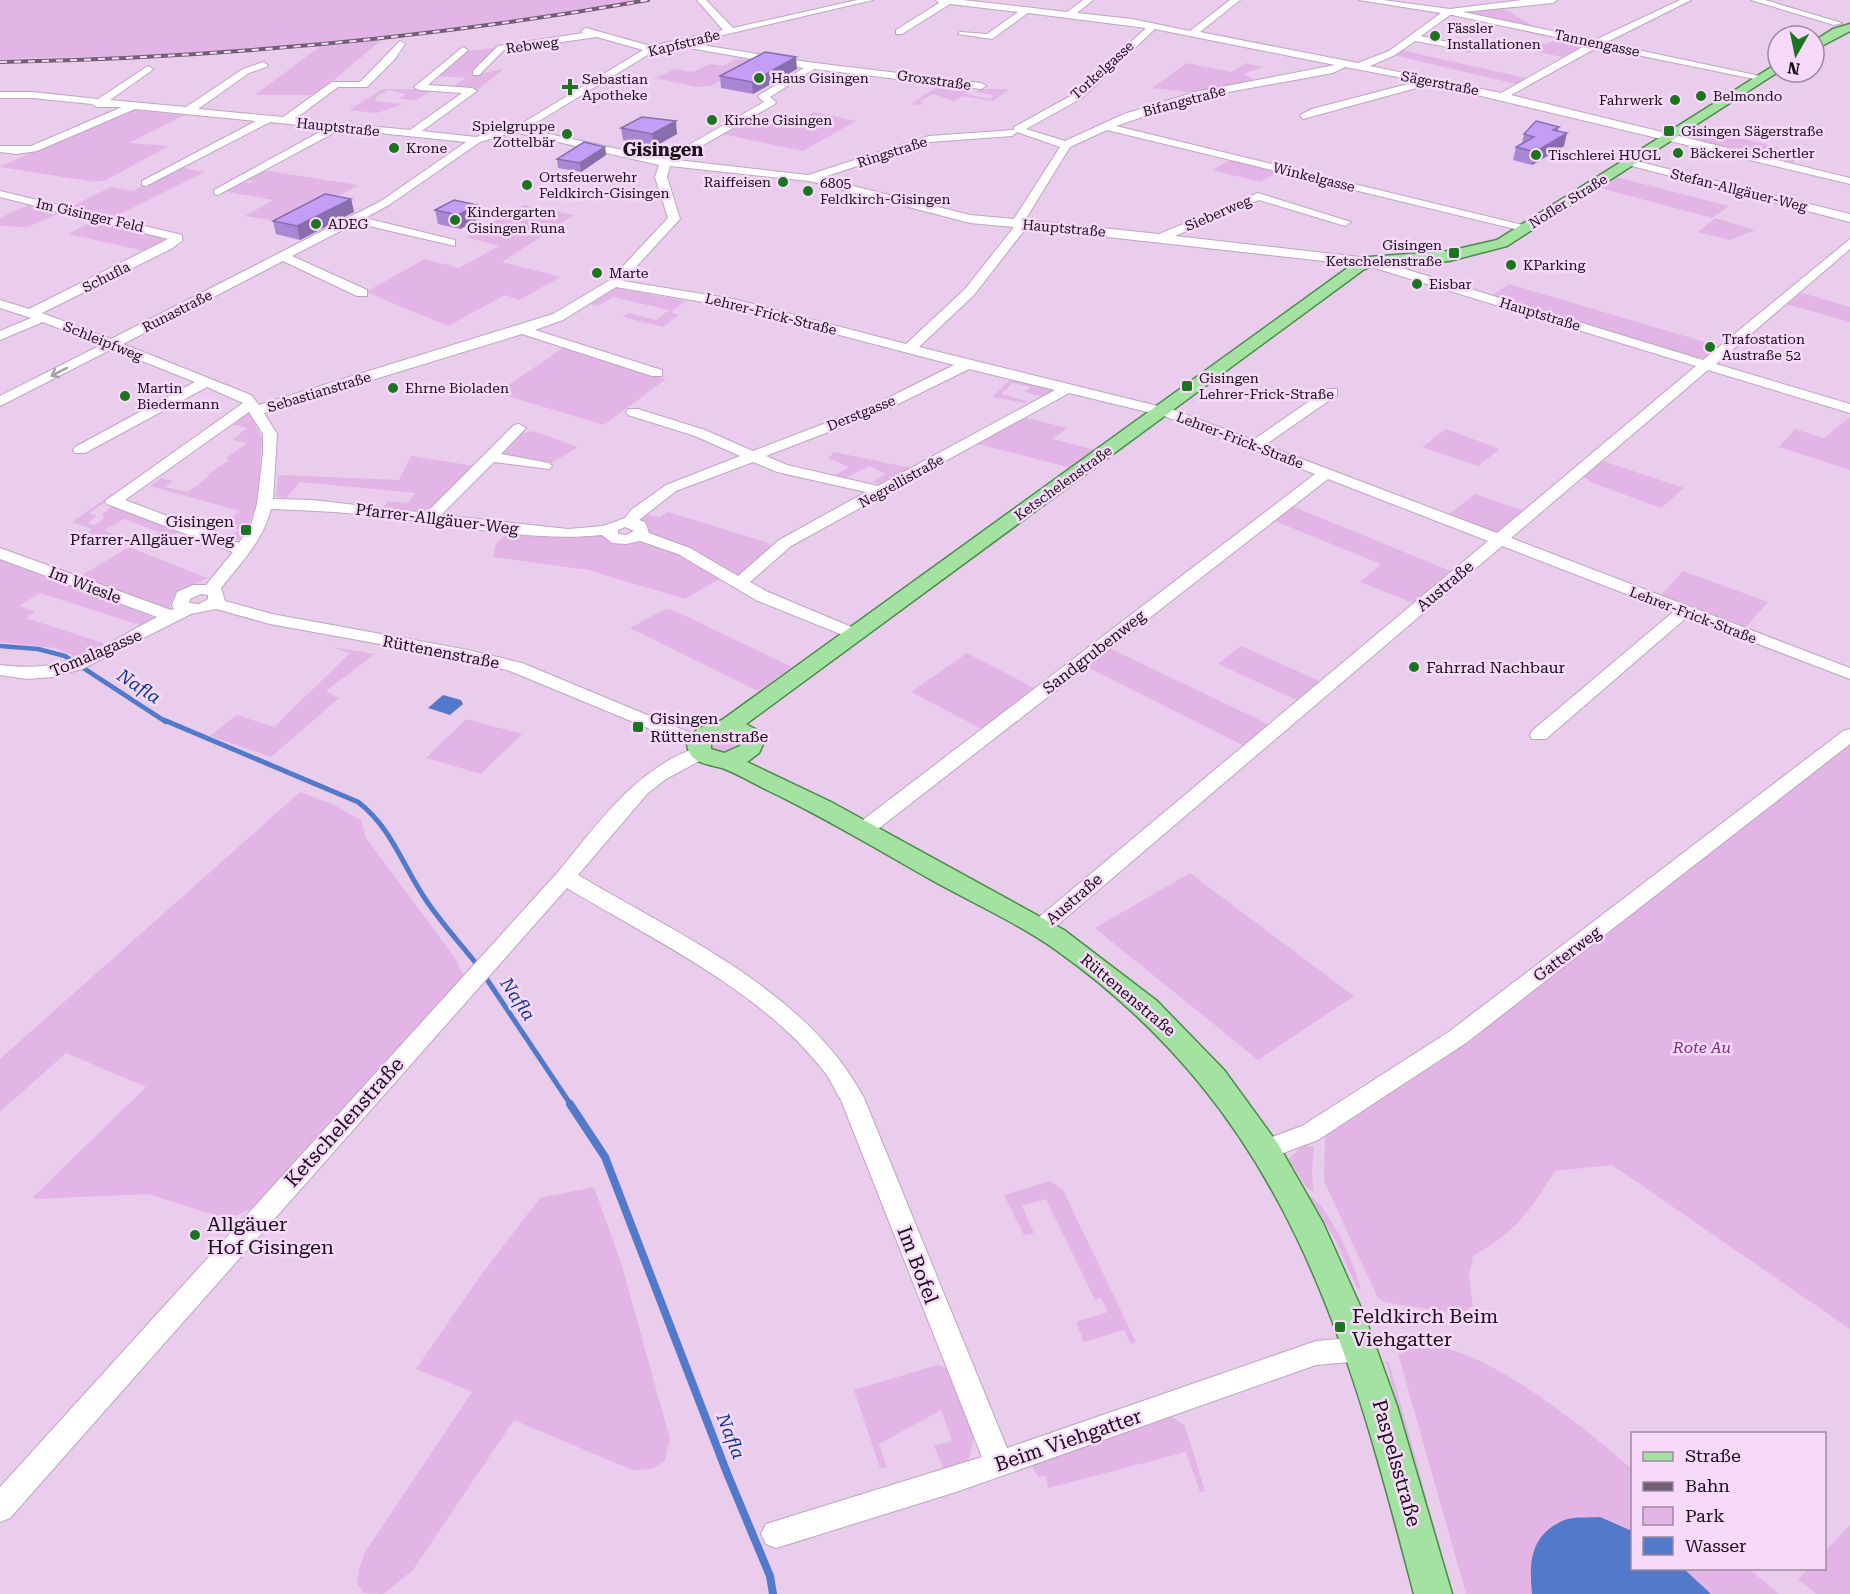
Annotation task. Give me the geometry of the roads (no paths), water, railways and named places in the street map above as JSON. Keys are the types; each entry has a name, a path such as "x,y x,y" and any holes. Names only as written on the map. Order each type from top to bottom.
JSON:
{"main road":[{"path":"1826,37 1843,24"},
{"name":"Nofler Straße","path":"1369,262 1461,254 1502,243 1766,75"},
{"name":"Ketschelenstraße","path":"722,743 758,705 1358,267 1369,262"},
{"name":"Rüttenenstraße","path":"722,743 773,784 1040,928 1093,964 1164,1023 1232,1100 1267,1149 1316,1236 1334,1275 1358,1341"},
{"name":"Paspelsstraße","path":"1358,1341 1375,1385 1433,1594"}],"street":[{"path":"701,0 719,22 732,32"},
{"name":"Kapfstraße","path":"517,130 651,49 869,0"},
{"path":"1068,15 1089,0"},
{"path":"1192,34 1236,0"},
{"name":"Tannengasse","path":"1363,0 1448,12 1760,79"},
{"path":"1357,67 1392,53 1448,12 1553,0"},
{"path":"1503,96 1597,43 1687,0"},
{"path":"1755,0 1843,24"},
{"name":"Sägerstraße","path":"899,32 944,1 1153,26 1503,96 1850,181"},
{"path":"963,34 989,36 1025,11"},
{"name":"Rebweg","path":"572,26 651,49"},
{"name":"Torkelgasse","path":"1018,131 1078,96 1153,26"},
{"name":"Rebweg","path":"476,73 501,48 597,34"},
{"path":"1412,37 1467,49"},
{"name":"Groxstraße","path":"674,43 807,65 981,86"},
{"path":"285,121 336,84 363,85 391,58 400,44"},
{"path":"410,135 472,91 419,87 468,50 445,52"},
{"name":"Bifangstraße","path":"1066,145 1104,126 1199,94 1333,70 1342,64"},
{"path":"186,112 246,71 263,65"},
{"path":"665,162 771,102 763,97 808,69 807,65"},
{"path":"97,104 148,69"},
{"path":"1308,117 1305,115 1433,81"},
{"name":"Hauptstraße","path":"0,95 32,95 97,104 476,141 517,130 665,162 809,178 958,217 1369,262 1850,410"},
{"path":"0,149 16,151 33,149 130,107"},
{"path":"146,183 266,120"},
{"path":"218,192 339,126"},
{"name":"Winkelgasse","path":"1104,126 1522,229"},
{"name":"Ringstraße","path":"809,178 929,139 1018,131 1066,145"},
{"name":"Runastraße","path":"0,402 285,257 400,195 476,141"},
{"path":"908,349 946,314 1006,250 1020,227 1018,222 1066,145"},
{"name":"Sebastianstraße","path":"244,549 232,547 113,501 251,405 522,330 558,317 614,283 674,219 675,216 661,177 665,162"},
{"name":"Stefan-Allgäuer-Weg","path":"1628,162 1850,218"},
{"name":"Im Gisinger Feld","path":"0,194 178,238"},
{"name":"Sieberweg","path":"1160,238 1258,196 1345,222"},
{"path":"355,219 452,243"},
{"name":"Schufla","path":"0,336 178,238"},
{"name":"Austraße","path":"1040,928 1850,243"},
{"path":"285,257 362,293"},
{"name":"Lehrer-Frick-Straße","path":"614,283 733,303 1162,412 1684,611 1848,669"},
{"name":"Schleipfweg","path":"0,304 37,315 205,381 251,405"},
{"path":"522,330 657,373"},
{"name":"Derstgasse","path":"635,528 637,513 670,488 753,458 883,406 967,364"},
{"path":"80,450 205,381"},
{"name":"Negrellistraße","path":"741,582 785,543 1068,388"},
{"path":"1254,446 1332,392"},
{"path":"117,487 251,405"},
{"name":"Sebastianstraße","path":"213,596 260,522 265,504 270,434 251,405"},
{"path":"633,412 700,433 782,469 882,491"},
{"path":"431,517 519,428"},
{"path":"491,458 544,465"},
{"name":"Sandgrubenweg","path":"862,831 1326,473"},
{"name":"Pfarrer-Allgäuer-Weg","path":"265,504 312,505 568,534 608,530 614,525 635,528"},
{"path":"635,528 684,550 762,596 855,635"},
{"name":"Im Wiesle","path":"0,553 170,616"},
{"name":"Tomalagasse","path":"0,670 41,675 69,667 97,656 170,616 188,609 205,608 213,596"},
{"name":"Rüttenenstraße","path":"213,596 260,617 491,660 516,667 619,712 722,743"},
{"path":"1539,735 1684,611"},
{"name":"Gatterweg","path":"1267,1149 1310,1133 1458,1037 1850,735"},
{"name":"Ketschelenstraße","path":"0,1508 565,877 627,801 673,764 722,743"},
{"name":"Im Bofel","path":"565,877 741,982 790,1020 832,1066 852,1098 999,1464"},
{"name":"Beim Viehgatter","path":"776,1534 999,1464 1218,1390 1316,1353 1358,1341"}],"water":[{"path":"443,695 461,700 463,704 450,715 428,708"},
{"path":"1600,1517 1631,1531 1631,1570 1685,1570 1711,1594 1532,1594 1532,1561 1543,1534 1566,1519"}],"waterway":[{"name":"Nafla","path":"0,646 38,649 65,656 166,722"},
{"name":"Nafla","path":"164,720 358,802 388,834 430,906 479,967"},
{"name":"Nafla","path":"484,975 571,1105"},
{"name":"Nafla","path":"570,1104 605,1157 727,1473 770,1576 773,1594"}],"railway":[{"path":"0,62 163,56 325,44 487,25 648,0"}],"place":[{"name":"Fässler Installationen","path":"1435,36"},
{"name":"Haus Gisingen","path":"759,78"},
{"name":"Sebastian Apotheke","path":"570,87"},
{"name":"Belmondo","path":"1701,96"},
{"name":"Fahrwerk","path":"1675,100"},
{"name":"Kirche Gisingen","path":"712,120"},
{"name":"Gisingen Sägerstraße","path":"1669,131"},
{"name":"Spielgruppe Zottelbär","path":"567,134"},
{"name":"Krone","path":"394,148"},
{"name":"Bäckerei Schertler","path":"1678,153"},
{"name":"Tischlerei HUGL","path":"1536,155"},
{"name":"Raiffeisen","path":"783,182"},
{"name":"Ortsfeuerwehr Feldkirch-Gisingen","path":"527,185"},
{"name":"6805 Feldkirch-Gisingen","path":"808,191"},
{"name":"Kindergarten Gisingen Runa","path":"455,220"},
{"name":"ADEG","path":"316,224"},
{"name":"Gisingen Ketschelenstraße","path":"1454,253"},
{"name":"KParking","path":"1511,265"},
{"name":"Marte","path":"597,273"},
{"name":"Eisbar","path":"1417,284"},
{"name":"Trafostation Austraße 52","path":"1710,347"},
{"name":"Gisingen Lehrer-Frick-Straße","path":"1187,386"},
{"name":"Ehrne Bioladen","path":"393,388"},
{"name":"Martin Biedermann","path":"125,396"},
{"name":"Gisingen Pfarrer-Allgäuer-Weg","path":"246,530"},
{"name":"Fahrrad Nachbaur","path":"1414,667"},
{"name":"Gisingen Rüttenenstraße","path":"638,727"},
{"name":"Allgäuer Hof Gisingen","path":"195,1235"},
{"name":"Feldkirch Beim Viehgatter","path":"1340,1327"}],"district":[{"name":"Gisingen","path":"663,149"}],"park label":[{"name":"Rote Au","path":"1702,1047"}]}
